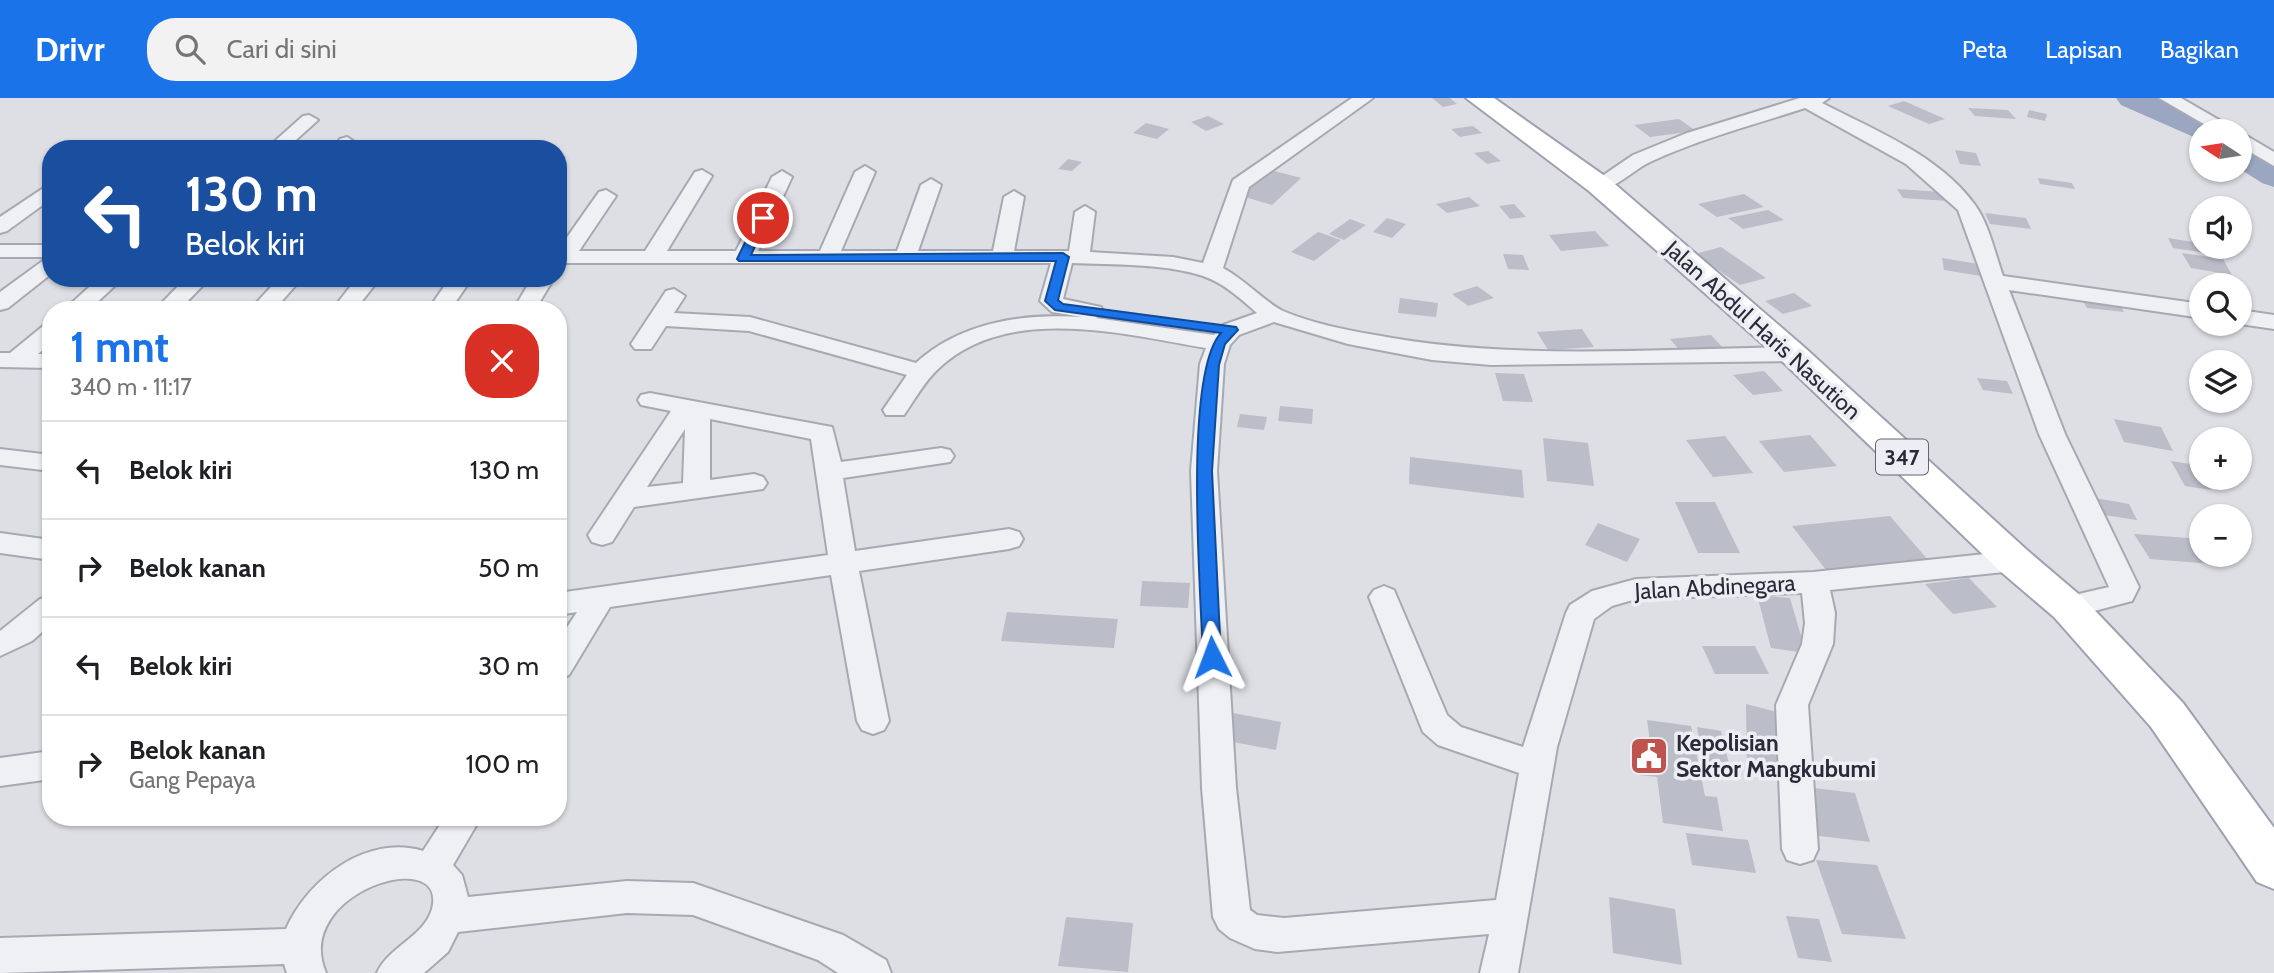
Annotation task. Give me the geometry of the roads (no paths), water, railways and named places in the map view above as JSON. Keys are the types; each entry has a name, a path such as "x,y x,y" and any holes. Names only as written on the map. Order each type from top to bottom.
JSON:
{"main road":[{"name":"Jalan Abdul Haris Nasution","path":"1478,98 1564,162 1599,184 1793,354 2014,561 2068,607 2167,715 2274,867"}],"street":[{"path":"1211,271 1240,184 1364,98"},
{"path":"2168,98 2207,119"},
{"path":"1599,184 1640,159 1694,137 1813,99 1924,167 1950,187 1966,208 2052,434 2124,587 2122,594 2068,607"},
{"path":"286,140 309,120"},
{"path":"2252,146 2274,160"},
{"path":"827,258 865,172"},
{"path":"652,257 702,176"},
{"path":"743,259 782,177"},
{"path":"905,258 931,185"},
{"path":"0,227 42,196"},
{"path":"567,249 606,196"},
{"path":"1002,257 1014,197"},
{"path":"1085,212 1071,257 1051,301 1060,307 1225,337"},
{"path":"0,251 42,251"},
{"path":"567,257 1071,257 1173,263 1211,271 1236,284 1273,316 1348,337 1432,353 1491,358 1793,354"},
{"path":"0,303 42,270"},
{"path":"1995,281 2189,309"},
{"path":"85,301 102,287"},
{"path":"176,301 190,287"},
{"path":"270,301 283,287"},
{"path":"351,301 362,287"},
{"path":"643,344 674,296"},
{"path":"895,410 923,372 954,344 999,327 1077,324 1225,337 1273,316"},
{"path":"658,319 750,324 923,372"},
{"path":"2252,319 2274,322"},
{"path":"8,360 42,337"},
{"path":"1225,337 1212,365 1204,471 1219,788 1232,917 1240,927 1260,934 1284,935 1512,915"},
{"path":"8,360 42,361"},
{"path":"650,400 822,433 873,721"},
{"path":"692,410 696,490"},
{"path":"602,535 692,410"},
{"path":"829,472 941,456"},
{"path":"0,457 42,462"},
{"path":"626,499 754,483"},
{"path":"567,602 1009,539"},
{"path":"0,543 42,549"},
{"name":"Jalan Abdinegara","path":"1499,973 1512,915 1537,765 1556,692 1581,613 1587,606 1602,598 1636,589 1813,582 2014,561"},
{"path":"1800,849 1792,705 1793,694 1811,660 1821,626 1813,582"},
{"path":"567,653 603,596"},
{"path":"1384,597 1434,723 1450,736 1537,765"},
{"path":"0,645 21,634 42,615"},
{"path":"0,772 42,766"},
{"path":"433,866 458,826"},
{"path":"0,956 303,959 306,924 321,902 353,877 390,862 414,861 433,866 446,878 452,895 449,916 438,937 419,957 396,973"},
{"path":"449,916 627,897 694,899 830,947 872,973"}],"waterway":[{"path":"2132,98 2189,123"},
{"path":"2252,161 2274,176"}],"place":[{"name":"Kepolisian Sektor Mangkubumi","path":"1649,756"}]}
